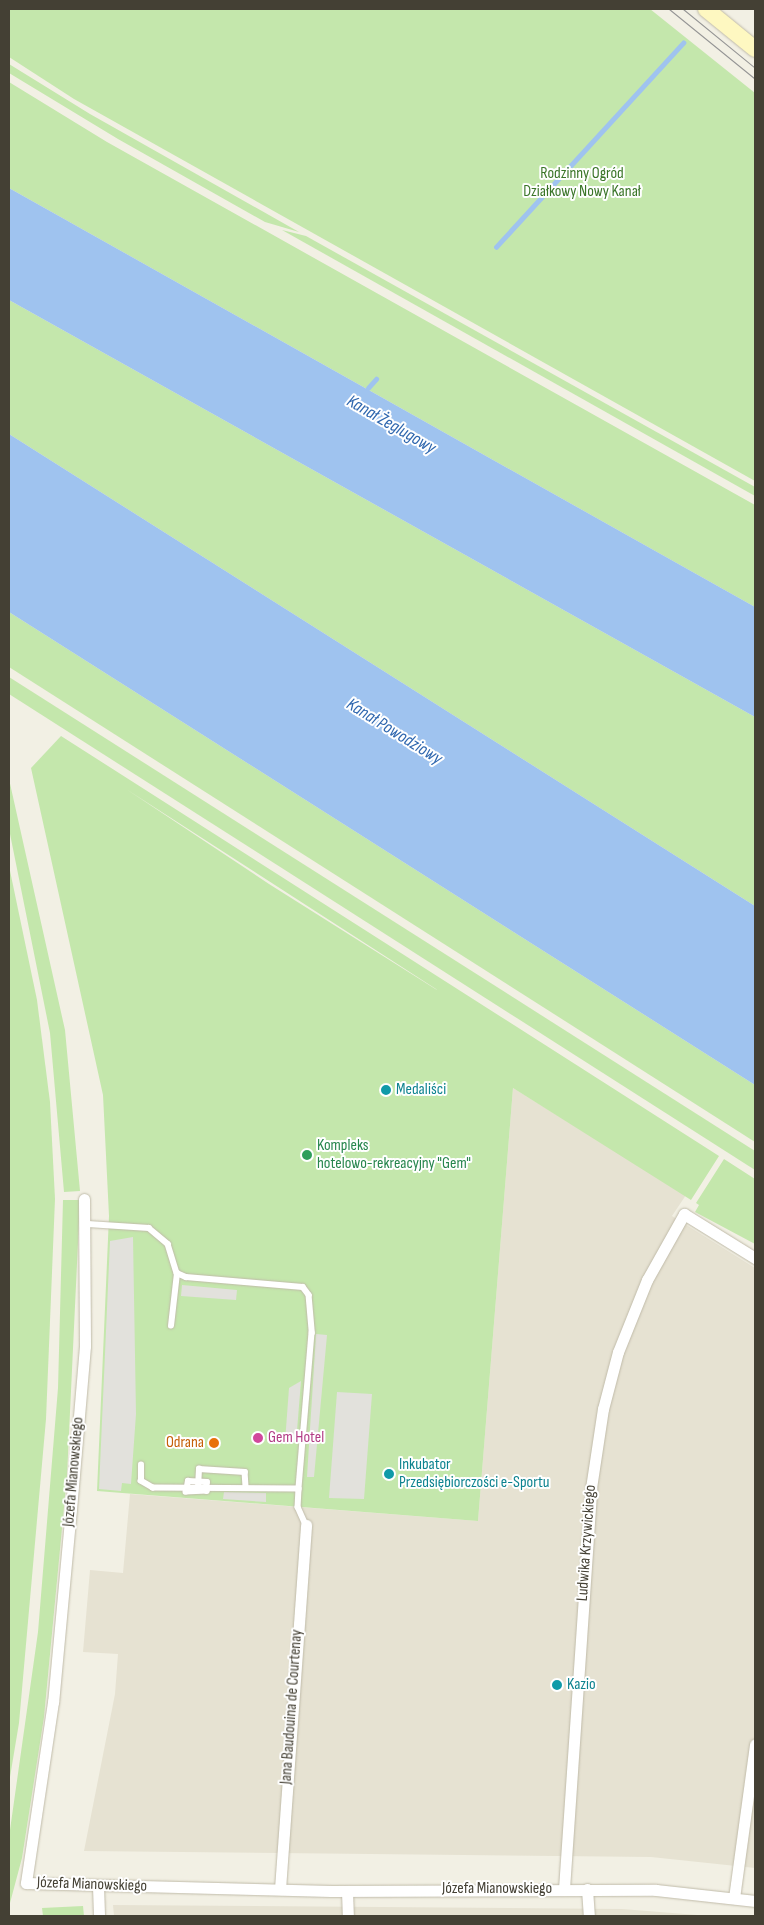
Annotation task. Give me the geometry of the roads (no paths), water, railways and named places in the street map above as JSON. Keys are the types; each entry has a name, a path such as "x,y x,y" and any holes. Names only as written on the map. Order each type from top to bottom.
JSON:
{"street":[{"path":"711,10 755,49"},
{"name":"Józefa Mianowskiego","path":"84,1199 88,1224 84,1346 53,1702 26,1883 347,1891 587,1888 734,1898 755,1902"},
{"name":"Ludwika Krzywickiego","path":"564,1889 591,1488 603,1409 618,1352 647,1280 684,1214 755,1258"},
{"name":"Jana Baudouina de Courtenay","path":"280,1889 306,1525"},
{"path":"734,1898 755,1744"},
{"path":"98,1886 99,1916"},
{"path":"587,1888 590,1916"},
{"path":"347,1891 348,1916"}],"lane":[{"path":"88,1224 149,1228 168,1244 178,1274 172,1326"},
{"path":"178,1274 303,1287 309,1294 312,1333 298,1507 306,1525"},
{"path":"141,1465 144,1484 186,1489 198,1485 207,1488"},
{"path":"198,1485 200,1469 245,1472 246,1488"},
{"path":"186,1489 186,1492 207,1488 299,1490"}],"water":[{"name":"Kanał Żeglugowy","path":"9,188 755,607 755,717 9,300"},
{"name":"Kanał Powodziowy","path":"9,434 755,906 755,1085 9,612"}],"waterway":[{"path":"496,247 683,43"},
{"path":"368,388 376,379"}],"tram line":[{"path":"669,9 755,79"},
{"path":"683,9 755,68"}],"place":[{"name":"Medaliści","path":"386,1090"},
{"name":"Kompleks hotelowo-rekreacyjny \"Gem\"","path":"307,1155"},
{"name":"Gem Hotel","path":"258,1438"},
{"name":"Odrana","path":"214,1443"},
{"name":"Inkubator Przedsiębiorczości e-Sportu","path":"389,1474"},
{"name":"Kazio","path":"557,1685"}],"park label":[{"name":"Rodzinny Ogród Działkowy Nowy Kanał","path":"582,183"}]}
